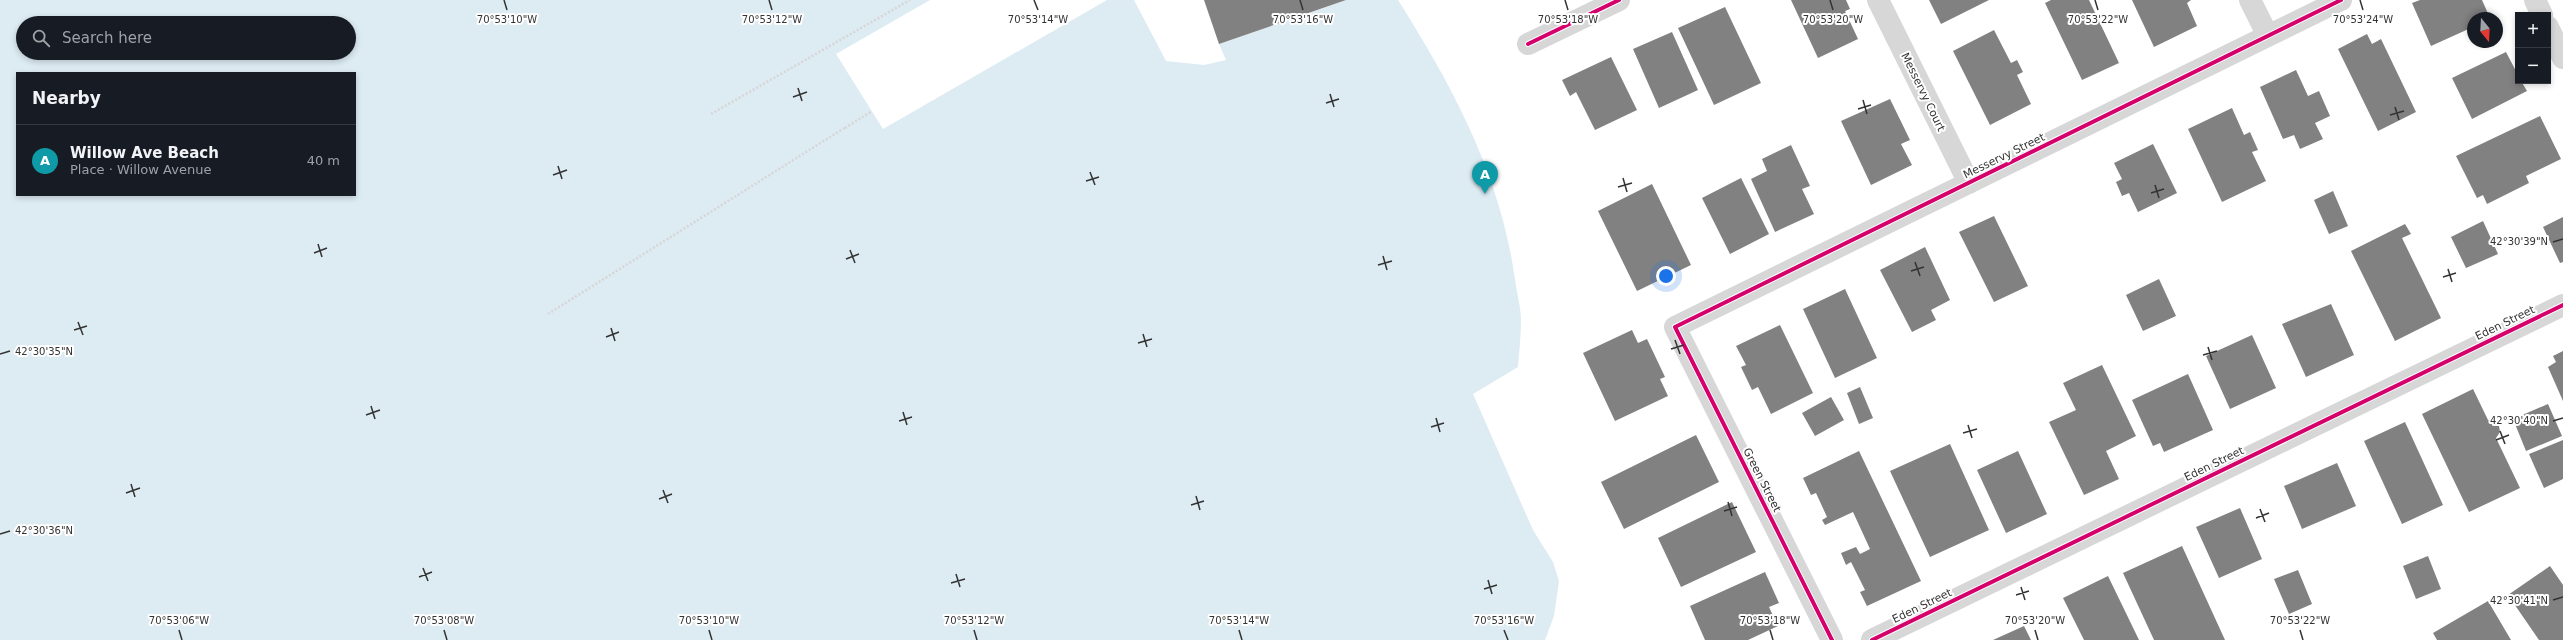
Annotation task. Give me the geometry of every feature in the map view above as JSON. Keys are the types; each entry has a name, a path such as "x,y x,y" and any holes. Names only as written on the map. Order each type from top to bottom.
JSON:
{"street":[{"path":"1528,44 1619,0"},
{"name":"Messervy Court","path":"1878,0 1969,183"},
{"path":"2250,0 2268,36"},
{"name":"Messervy Street","path":"1675,327 2341,0"},
{"path":"2535,0 2541,12"},
{"path":"2551,33 2563,58"},
{"name":"Eden Street","path":"1872,640 2563,305"},
{"name":"Green Street","path":"1675,327 1832,640"}],"path":[{"path":"711,114 910,0"},
{"path":"548,314 820,143 872,112"}],"shaded area":[{"path":"0,0 930,0 836,54 883,129 1107,0 1134,0 1166,61 1204,65 1226,60 1219,44 1346,0 1398,0 1438,66 1472,134 1499,205 1508,242 1521,321 1518,367 1473,394 1533,530 1553,562 1559,581 1554,616 1545,640 0,640"}],"building":[{"path":"1204,0 1346,0 1219,44"},
{"path":"1791,0 1846,0 1850,9 1845,11 1858,39 1818,58"},
{"path":"1929,0 1989,0 1941,24"},
{"path":"2051,0 2089,0 2119,63 2082,80 2045,3"},
{"path":"2132,0 2191,0 2187,3 2197,26 2154,47"},
{"path":"2420,0 2482,0 2487,12 2467,12 2467,30 2431,46 2412,3"},
{"path":"1725,7 1761,83 1714,105 1678,28"},
{"path":"1994,30 2011,63 2017,60 2023,72 2017,75 2031,104 1990,125 1953,51"},
{"path":"1672,32 1698,90 1659,108 1633,49"},
{"path":"2367,34 2372,44 2381,39 2416,112 2378,131 2338,49"},
{"path":"2506,52 2515,69 2515,84 2523,84 2527,91 2472,119 2452,78"},
{"path":"1611,57 1637,110 1595,130 1576,92 1570,96 1562,80"},
{"path":"2296,70 2308,96 2319,91 2330,116 2315,123 2323,139 2300,149 2294,135 2283,139 2260,87"},
{"path":"1890,99 1910,140 1901,144 1912,165 1871,185 1841,121"},
{"path":"2232,108 2244,135 2250,132 2258,150 2252,152 2266,181 2222,202 2188,129"},
{"path":"2540,116 2561,159 2526,176 2529,183 2487,204 2483,195 2477,198 2456,156"},
{"path":"2153,144 2177,193 2138,212 2129,193 2122,196 2116,182 2122,179 2114,163"},
{"path":"1791,145 1810,186 1802,189 1814,214 1775,232 1751,179 1767,171 1762,159"},
{"path":"1741,178 1769,234 1730,254 1702,198"},
{"path":"1652,184 1691,265 1637,291 1598,211"},
{"path":"2333,191 2348,226 2329,234 2314,200"},
{"path":"1994,216 2028,286 1994,302 1959,232"},
{"path":"2563,217 2563,262 2560,263 2543,227"},
{"path":"2483,221 2498,254 2466,268 2451,237"},
{"path":"2405,224 2411,234 2402,238 2441,318 2395,341 2351,251"},
{"path":"1925,247 1950,300 1931,310 1936,320 1912,332 1880,270"},
{"path":"2159,279 2176,316 2143,331 2126,295"},
{"path":"1845,289 1877,358 1835,378 1803,309"},
{"path":"2331,304 2354,355 2306,377 2282,324"},
{"path":"1780,325 1813,393 1771,414 1758,387 1752,390 1741,367 1746,365 1736,346"},
{"path":"1632,330 1638,343 1647,339 1665,377 1660,379 1668,396 1615,421 1583,353"},
{"path":"2252,335 2276,388 2230,409 2206,356"},
{"path":"2563,351 2563,401 2548,367 2556,362 2553,356"},
{"path":"2102,365 2136,436 2106,451 2119,479 2084,495 2049,422 2076,410 2063,383"},
{"path":"2188,374 2213,430 2164,452 2160,443 2153,446 2132,400"},
{"path":"1860,387 1873,418 1859,424 1847,393"},
{"path":"2473,389 2488,420 2493,420 2499,426 2500,432 2496,438 2520,488 2469,512 2422,414"},
{"path":"1831,397 1844,420 1815,436 1802,413"},
{"path":"2548,404 2562,436 2526,451 2513,419"},
{"path":"2405,422 2443,505 2402,524 2364,441"},
{"path":"1696,435 1719,482 1624,529 1601,482"},
{"path":"2563,440 2563,479 2544,488 2529,454"},
{"path":"1950,444 1989,530 1930,557 1890,471"},
{"path":"1859,451 1921,581 1867,606 1860,592 1865,590 1851,562 1846,565 1841,553 1856,547 1860,554 1870,549 1853,512 1825,525 1822,520 1827,517 1816,493 1811,495 1803,478"},
{"path":"2018,451 2047,514 2006,533 1977,470"},
{"path":"2337,463 2356,506 2302,529 2284,486"},
{"path":"1732,502 1756,552 1681,587 1658,538"},
{"path":"2240,508 2262,559 2219,578 2196,527"},
{"path":"2182,546 2225,640 2154,640 2123,573"},
{"path":"2428,556 2441,589 2416,599 2403,566"},
{"path":"2550,566 2563,585 2563,640 2539,640 2508,595"},
{"path":"2298,570 2312,604 2289,614 2274,579"},
{"path":"1765,572 1779,603 1769,607 1778,626 1748,640 1705,640 1690,606"},
{"path":"2108,576 2139,640 2084,640 2063,598"},
{"path":"2488,601 2511,640 2437,640 2433,633"},
{"path":"2024,626 2031,640 1993,640"}],"cycle path":[{"path":"1528,44 1619,0"},
{"path":"1832,640 1675,327 2341,0"},
{"path":"1872,640 2563,305"}],"place":[{"name":"Willow Ave Beach","path":"1485,194"}]}
